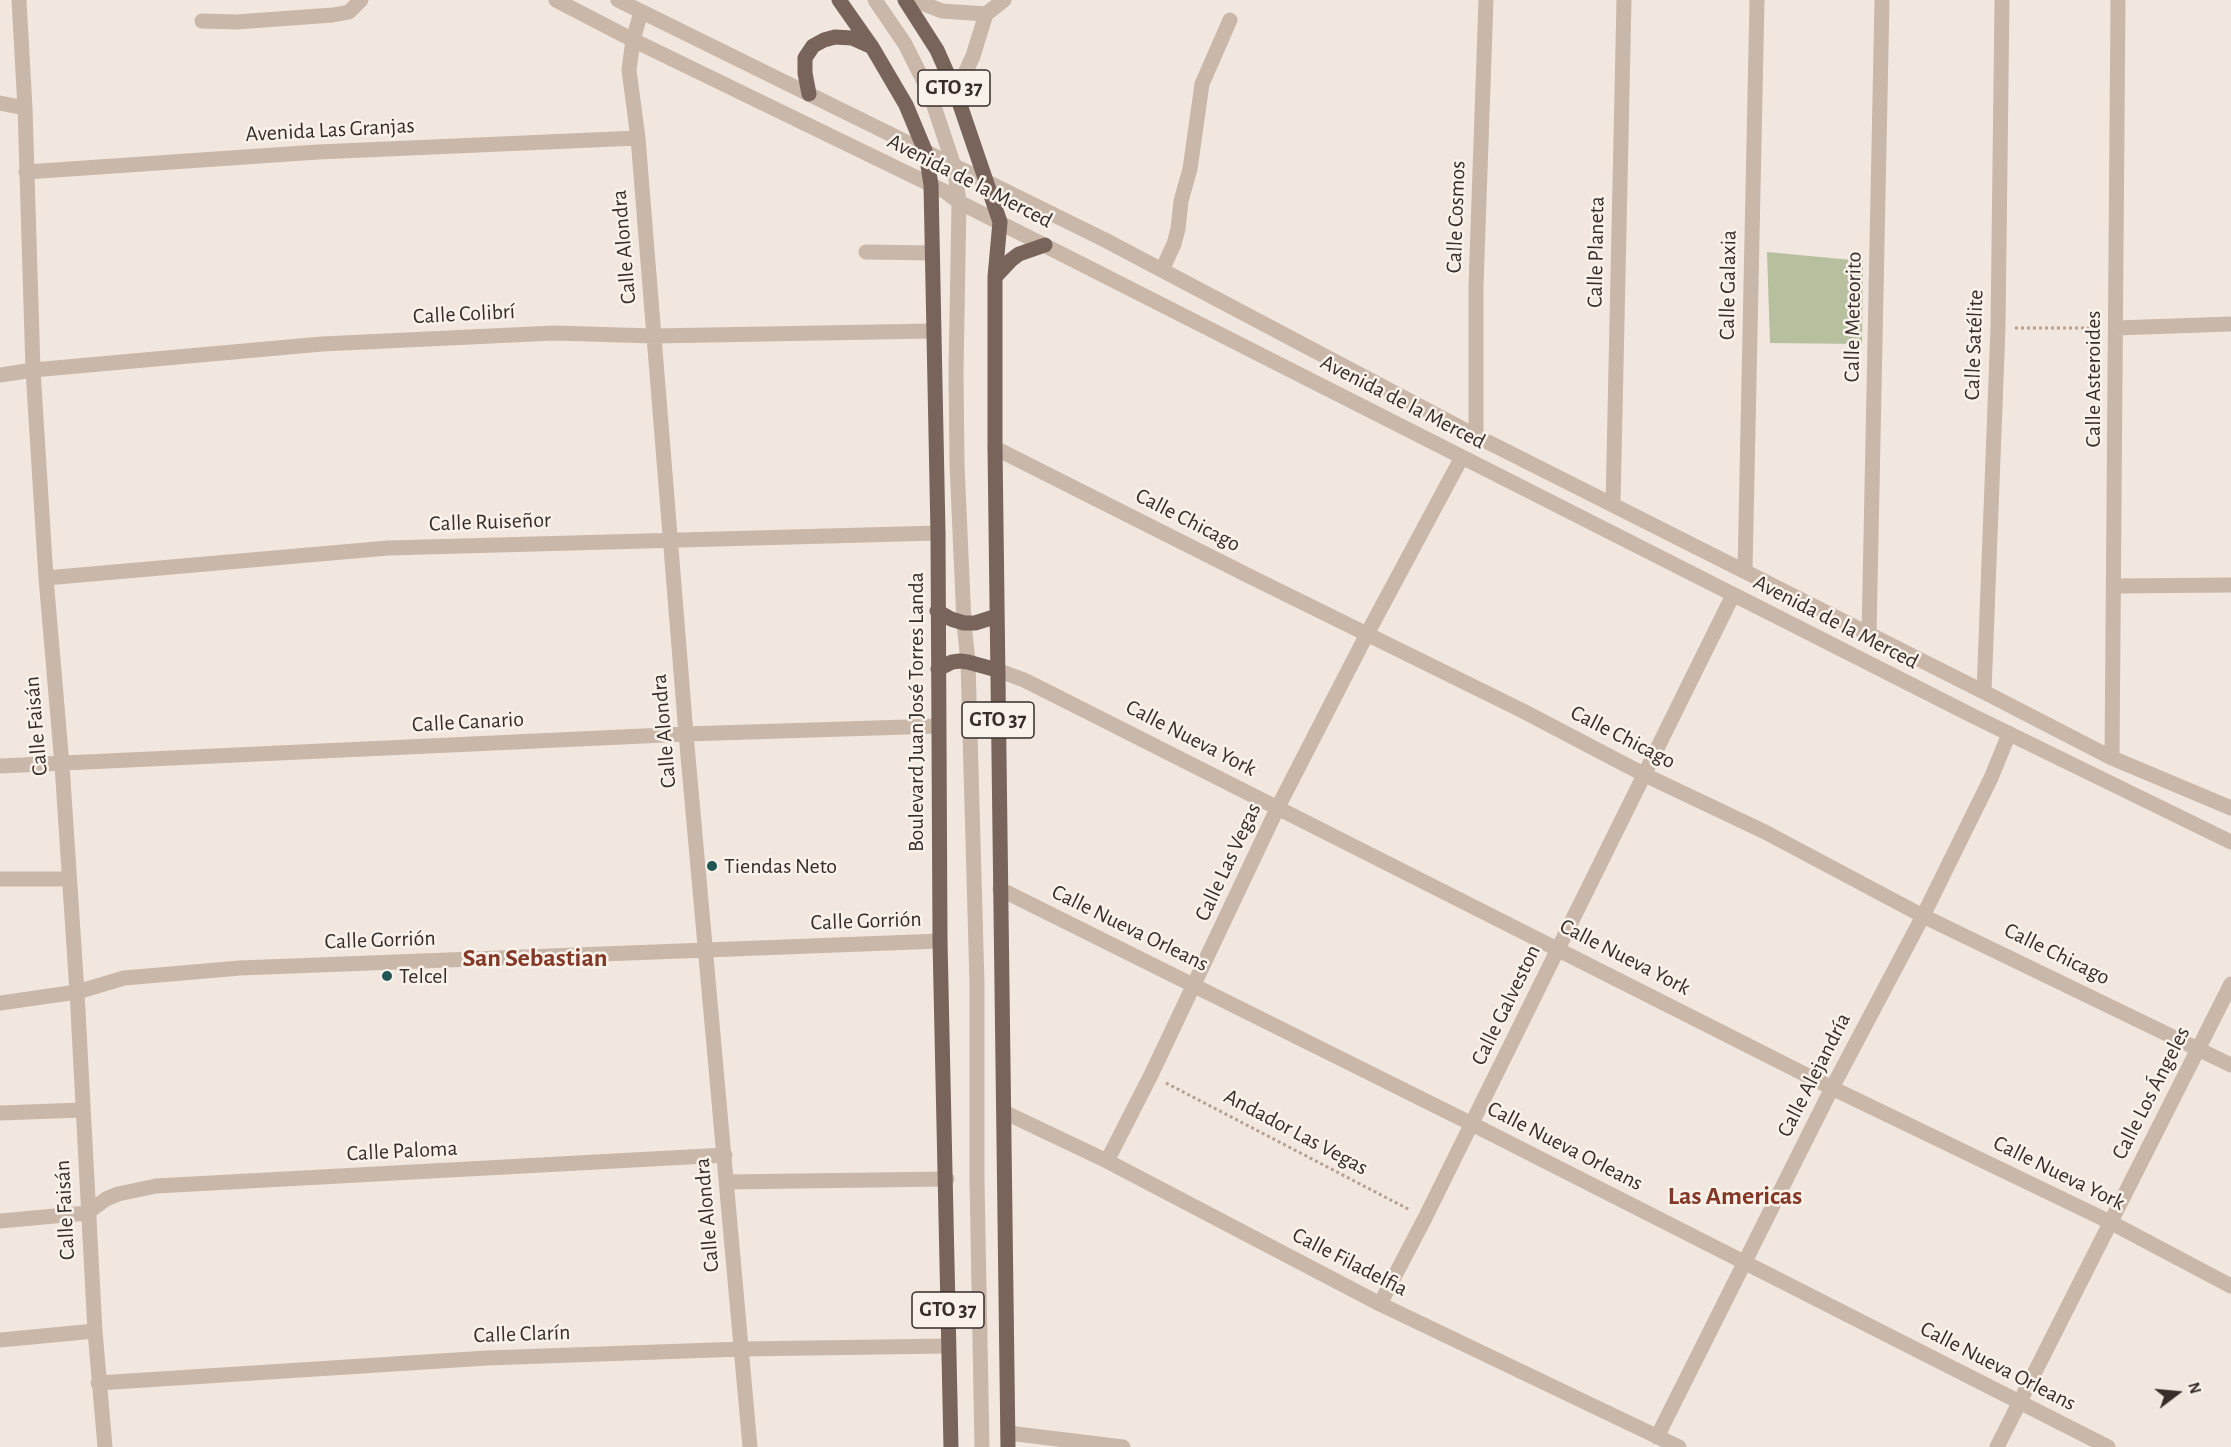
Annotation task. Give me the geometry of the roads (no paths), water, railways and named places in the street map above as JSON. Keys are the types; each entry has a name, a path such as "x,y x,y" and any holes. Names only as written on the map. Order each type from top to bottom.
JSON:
{"main road":[{"name":"Boulevard Juan José Torres Landa","path":"839,0 872,47 906,105 926,153 931,185 938,533 940,941 947,1179 951,1447"},
{"name":"GTO 37","path":"905,0 937,50 956,93 1000,222 995,278 995,447 1008,1440"},
{"path":"809,94 805,58 813,46 824,40 835,38 852,39 872,47"},
{"path":"995,278 1019,254 1045,245"},
{"path":"937,611 951,619 975,623 997,616"},
{"path":"938,669 952,662 968,662 997,670"}],"street":[{"name":"Calle Faisán","path":"19,0 25,108 33,370 77,992 94,1331 105,1447"},
{"path":"202,21 236,22 333,15 349,12 361,0"},
{"name":"Avenida de la Merced","path":"556,0 633,40 931,185 959,202 2009,734 2231,842"},
{"name":"Avenida de la Merced","path":"618,0 1162,270 1476,436 2112,759 2231,808"},
{"path":"875,0 905,44 930,94 954,166 959,202 957,441 964,622 968,662 977,984 977,1181 982,1447"},
{"path":"914,0 942,11 986,14"},
{"path":"956,93 972,56 986,14 1004,0"},
{"name":"Calle Cosmos","path":"1476,436 1476,286 1486,0"},
{"name":"Calle Planeta","path":"1613,505 1624,0"},
{"name":"Calle Galaxia","path":"1745,571 1757,0"},
{"name":"Calle Meteorito","path":"1869,635 1882,0"},
{"name":"Calle Satélite","path":"1984,692 1998,328 2002,0"},
{"name":"Calle Asteroides","path":"2112,759 2118,0"},
{"name":"Calle Alondra","path":"641,12 633,40 629,70 638,138 686,734 750,1447"},
{"path":"1162,270 1178,229 1202,84 1230,20"},
{"path":"0,102 25,108"},
{"name":"Avenida Las Granjas","path":"26,172 318,152 638,138"},
{"path":"866,252 932,253"},
{"path":"2116,328 2231,324"},
{"name":"Calle Colibrí","path":"0,375 33,370 322,344 554,333 654,336 933,332"},
{"name":"Calle Chicago","path":"995,447 1523,711 1645,775 1765,832 1923,916 2200,1048 2231,1065"},
{"name":"Calle Las Vegas","path":"1107,1161 1151,1075 1278,807 1462,457"},
{"name":"Calle Ruiseñor","path":"46,578 388,548 938,533"},
{"path":"2114,586 2231,585"},
{"name":"Calle Galveston","path":"1380,1304 1472,1124 1733,595"},
{"name":"Calle Nueva York","path":"997,670 1024,680 1278,807 1832,1088 2110,1222 2231,1286"},
{"name":"Calle Canario","path":"0,766 62,765 686,734 938,726"},
{"name":"Calle Alejandría","path":"1657,1437 1832,1088 1923,916 1991,778 2009,734"},
{"path":"0,879 69,879"},
{"name":"Calle Nueva Orleans","path":"1000,889 1472,1124 2108,1447"},
{"name":"Calle Gorrión","path":"0,1003 77,992 124,978 240,968 940,941"},
{"name":"Calle Los Ángeles","path":"1997,1447 2231,984"},
{"path":"0,1113 82,1110"},
{"name":"Calle Filadelfia","path":"1004,1112 1107,1161 1380,1304 1679,1447"},
{"name":"Calle Paloma","path":"87,1213 106,1199 118,1194 156,1186 725,1155"},
{"path":"727,1182 947,1179"},
{"path":"0,1221 87,1213"},
{"path":"0,1340 94,1331"},
{"name":"Calle Clarín","path":"98,1383 487,1358 742,1348 948,1346"},
{"path":"1008,1440 1123,1447"}],"place":[{"name":"Tiendas Neto","path":"712,866"},
{"name":"Telcel","path":"387,976"}],"district":[{"name":"San Sebastian","path":"535,958"},
{"name":"Las Americas","path":"1735,1196"}]}
